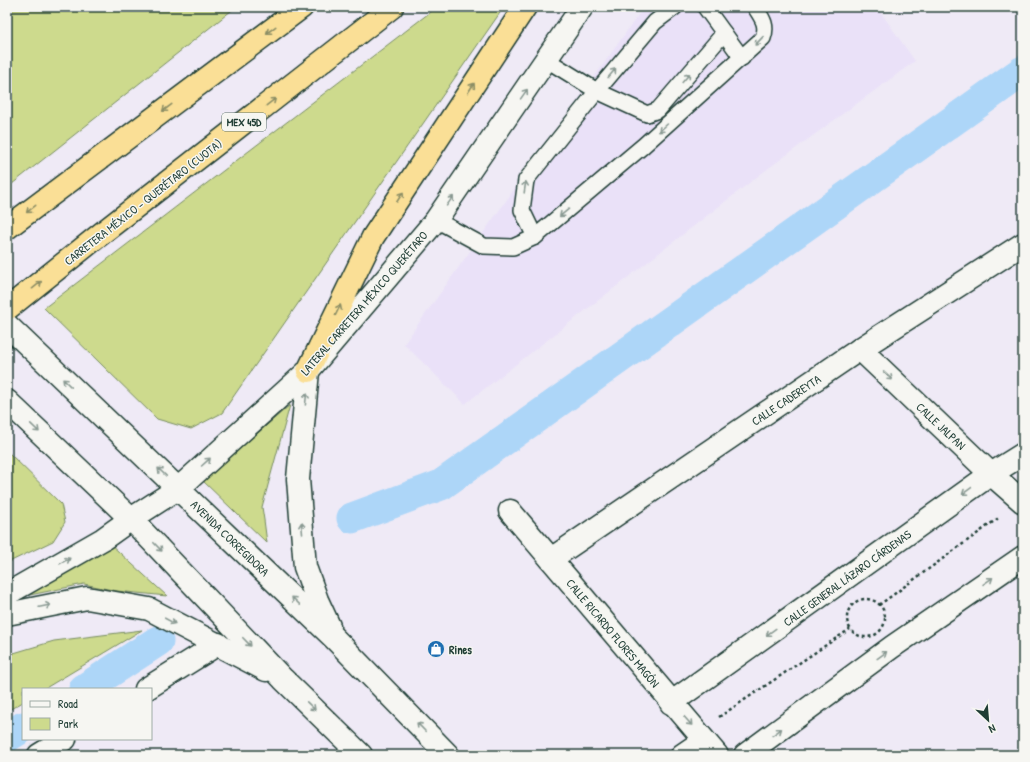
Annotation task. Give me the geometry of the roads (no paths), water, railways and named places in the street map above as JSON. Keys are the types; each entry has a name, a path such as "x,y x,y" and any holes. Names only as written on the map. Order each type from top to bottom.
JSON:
{"highway":[{"path":"7,228 302,7"},
{"name":"CARRETERA MÉXICO - QUERÉTARO (CUOTA)","path":"7,309 392,7"},
{"path":"308,371 373,237 524,7"}],"main road":[{"name":"LATERAL CARRETERA MÉXICO QUERÉTARO","path":"7,594 103,539 178,488 308,371 436,220 582,7"},
{"name":"CALLE CADEREYTA","path":"551,559 860,349 1023,244"},
{"name":"AVENIDA CORREGIDORA","path":"7,326 334,638 448,755"},
{"name":"CALLE JALPAN","path":"860,349 1022,502"},
{"path":"308,371 298,479 305,567 317,600 334,638"},
{"path":"7,402 131,519 283,679 361,755"},
{"name":"CALLE GENERAL LÁZARO CÁRDENAS","path":"671,703 992,474 1023,454"},
{"name":"CALLE RICARDO FLORES MAGÓN","path":"510,511 671,703 706,742"},
{"path":"746,755 892,647 1023,557"},
{"path":"7,614 87,598 149,609 283,679"},
{"path":"148,688 218,644"},
{"path":"39,755 63,740"},
{"path":"682,755 706,742"}],"lane":[{"path":"535,237 522,210 526,180 655,22 675,7"},
{"path":"706,7 742,58"},
{"path":"436,220 484,246 513,247 535,237 643,146 763,38 766,31 765,23 755,7"},
{"path":"547,60 598,91 647,114 658,110 724,33"}],"waterway":[{"path":"352,518 441,485 1023,71"},
{"path":"86,688 158,641"},
{"path":"7,737 22,728"}],"place":[{"name":"Rines","path":"436,649"}]}
